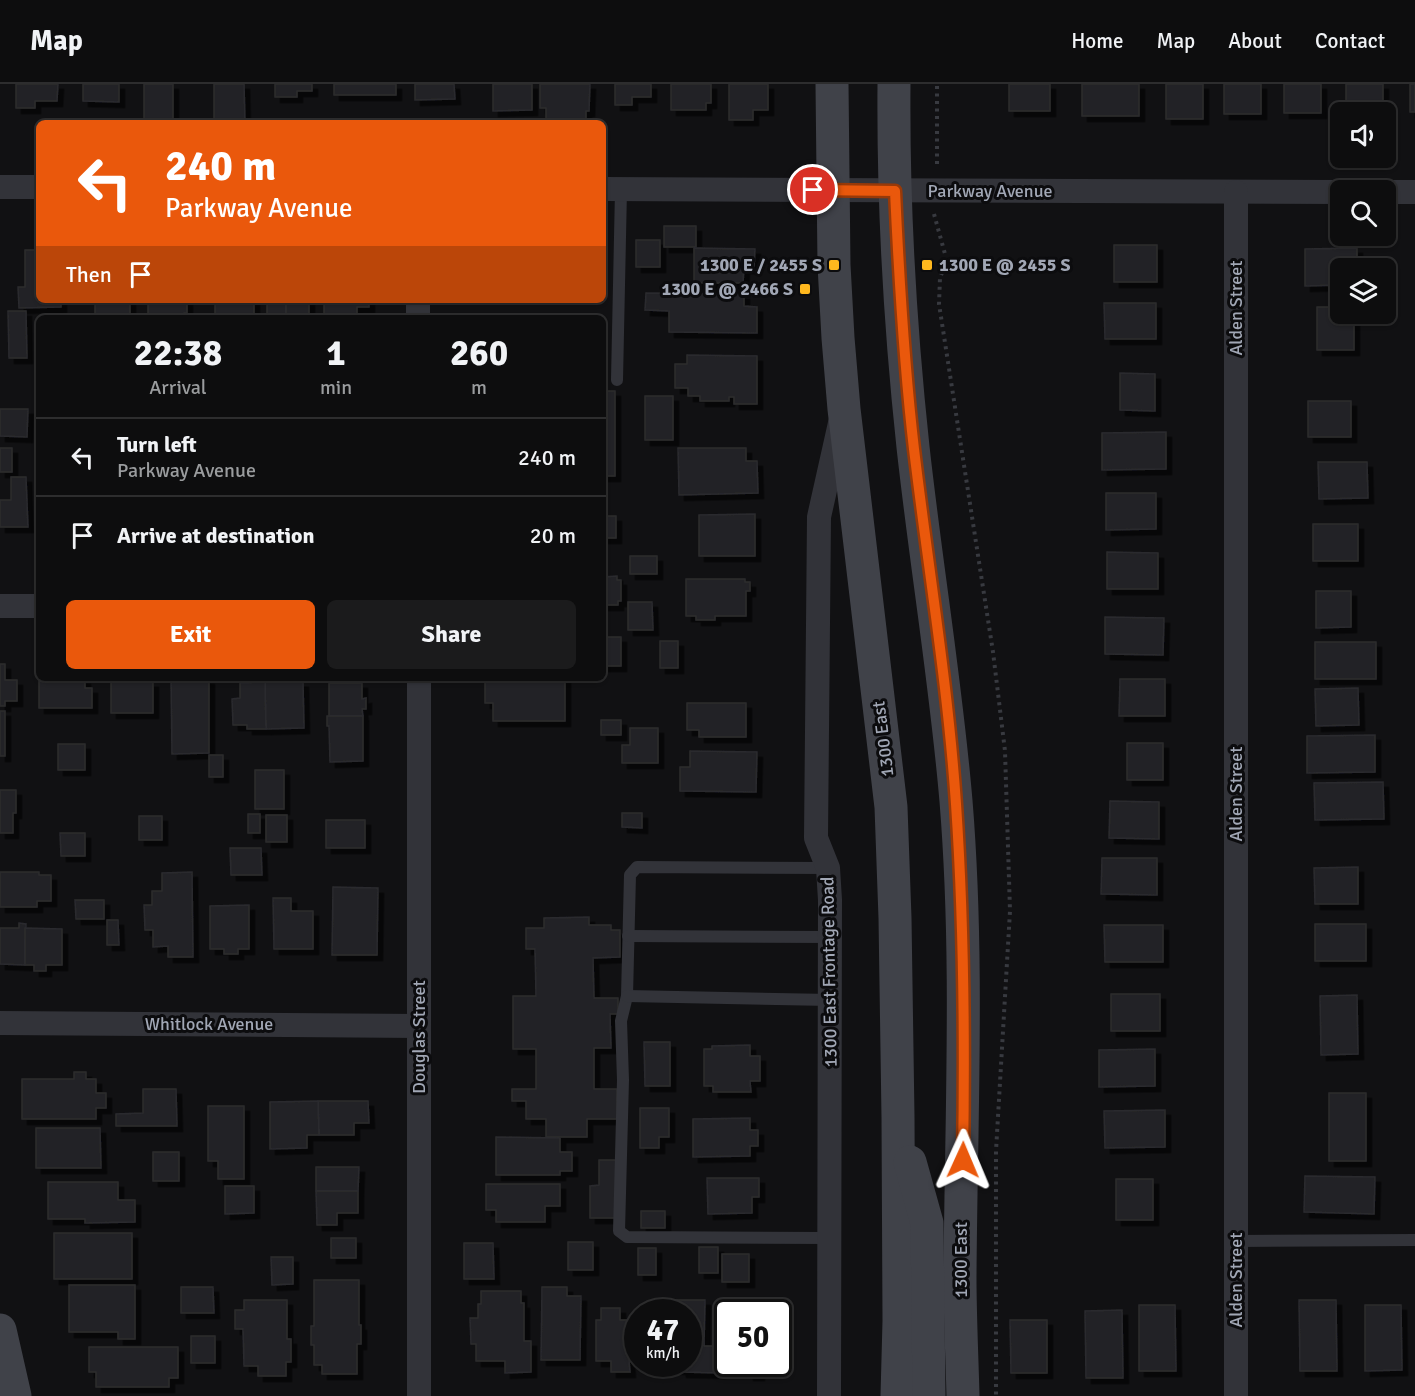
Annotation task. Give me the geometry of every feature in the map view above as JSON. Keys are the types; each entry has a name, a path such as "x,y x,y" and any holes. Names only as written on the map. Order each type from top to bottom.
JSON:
{"main road":[{"name":"1300 East","path":"832,84 834,265 844,409 891,807 898,1117 897,1396"},
{"name":"1300 East","path":"894,84 895,191 904,345 912,437 940,648 956,802 963,948 960,1279 963,1396"},
{"path":"898,1117 927,1223 929,1396"},
{"path":"0,1330 15,1396"}],"street":[{"path":"0,187 36,187"},
{"name":"Parkway Avenue","path":"612,190 1330,192"},
{"name":"Alden Street","path":"1236,192 1236,1396"},
{"path":"1396,192 1415,192"},
{"name":"1300 East Frontage Road","path":"829,1396 830,937 828,868 816,838 819,517 844,409"},
{"path":"0,606 36,606"},
{"name":"Douglas Street","path":"418,681 419,1396"},
{"name":"Whitlock Avenue","path":"0,1023 419,1026"}],"lane":[{"path":"612,190 617,380"},
{"path":"828,868 637,867 630,875 627,996 621,1021 623,1080 619,1231 627,1237 829,1238"},
{"path":"628,936 830,937"},
{"path":"627,996 831,1000"},
{"path":"1236,1241 1415,1240"}],"path":[{"path":"936,166 937,84"}],"building":[{"path":"16,84 58,84 57,101 35,101 35,108 16,108"},
{"path":"83,84 119,84 119,102 83,101"},
{"path":"144,84 173,84 173,120 144,120"},
{"path":"214,84 244,84 245,120 214,120"},
{"path":"275,84 312,84 312,91 297,91 297,97 275,97"},
{"path":"334,84 396,84 396,95 334,95"},
{"path":"415,84 454,84 455,99 415,100"},
{"path":"493,84 532,84 532,110 493,111"},
{"path":"540,84 590,84 589,111 586,111 586,120 546,120 546,108 540,108"},
{"path":"615,84 651,84 651,97 632,97 632,105 615,105"},
{"path":"671,84 711,84 711,103 706,103 706,110 671,110"},
{"path":"729,84 768,84 768,110 753,110 753,120 729,120"},
{"path":"1009,84 1050,84 1050,111 1009,111"},
{"path":"1082,84 1139,84 1139,116 1082,116"},
{"path":"1166,84 1203,84 1203,119 1166,119"},
{"path":"1224,84 1261,84 1261,114 1224,114"},
{"path":"1284,84 1321,84 1321,113 1284,113"},
{"path":"1346,84 1383,84 1383,102 1346,102"},
{"path":"1410,84 1415,84 1415,112 1410,112"},
{"path":"664,226 696,226 696,247 664,247"},
{"path":"636,240 660,240 660,267 636,267"},
{"path":"1114,245 1157,245 1157,282 1114,282"},
{"path":"694,248 755,249 754,268 744,268 743,283 694,283"},
{"path":"1357,248 1357,258 1330,258 1330,285 1305,286 1305,249"},
{"path":"25,250 36,250 36,303 61,303 61,307 19,308 18,287 25,287"},
{"path":"646,293 744,294 744,306 757,307 757,333 669,332 669,311 645,310"},
{"path":"95,303 130,303 130,315 95,315"},
{"path":"148,303 187,303 187,313 184,315 148,315"},
{"path":"215,303 254,303 254,315 215,315"},
{"path":"267,303 286,303 286,315 267,315"},
{"path":"286,303 309,303 309,315 286,315"},
{"path":"324,303 369,303 369,307 357,307 357,315 324,315"},
{"path":"1104,303 1156,303 1156,339 1105,339"},
{"path":"1317,307 1330,307 1330,324 1354,324 1354,350 1317,350"},
{"path":"8,311 26,311 27,358 9,358"},
{"path":"687,355 757,356 757,404 734,404 734,397 729,397 729,401 700,401 700,396 688,396 688,388 675,388 675,364 687,364"},
{"path":"1120,373 1155,374 1155,411 1120,410"},
{"path":"606,391 615,391 615,476 606,476"},
{"path":"645,396 673,396 673,440 645,440"},
{"path":"1308,401 1351,401 1351,437 1308,437"},
{"path":"0,409 28,409 27,437 0,436"},
{"path":"1166,432 1166,469 1102,470 1102,433"},
{"path":"0,448 12,448 12,472 0,472"},
{"path":"678,448 746,448 746,461 757,461 758,493 679,495"},
{"path":"1318,462 1367,462 1368,498 1319,499"},
{"path":"11,477 26,477 28,527 0,527 0,500 11,500"},
{"path":"1106,493 1156,493 1156,529 1106,530"},
{"path":"755,514 755,556 699,556 699,515"},
{"path":"606,516 616,516 616,538 606,538"},
{"path":"1313,524 1358,524 1358,561 1313,561"},
{"path":"1107,552 1158,553 1158,589 1107,589"},
{"path":"630,556 657,556 657,574 630,574"},
{"path":"617,576 617,580 621,580 621,601 618,601 618,605 606,605 606,577"},
{"path":"686,579 745,579 745,582 750,582 750,591 746,591 746,616 715,616 715,620 696,620 696,616 686,616"},
{"path":"1316,591 1351,591 1351,627 1316,628"},
{"path":"628,602 652,602 653,630 628,630"},
{"path":"1105,617 1164,618 1163,655 1105,654"},
{"path":"606,637 621,637 621,666 606,666"},
{"path":"660,641 678,641 678,668 660,668"},
{"path":"1315,642 1376,642 1376,679 1315,679"},
{"path":"0,664 5,664 5,680 17,680 17,701 5,701 5,706 0,706"},
{"path":"1120,679 1165,679 1165,716 1119,716"},
{"path":"39,681 85,681 85,688 92,688 92,708 39,708"},
{"path":"111,681 153,682 153,713 111,713"},
{"path":"171,681 209,681 209,753 172,754"},
{"path":"265,681 303,682 304,728 266,729"},
{"path":"485,681 565,681 565,721 493,721 493,703 485,703"},
{"path":"265,682 266,729 247,729 247,725 233,725 232,699 240,698 240,683"},
{"path":"329,683 362,683 362,699 366,698 366,709 362,709 363,716 329,716"},
{"path":"1358,688 1359,725 1316,726 1315,689"},
{"path":"687,703 746,703 746,737 699,737 699,730 687,730"},
{"path":"0,711 5,711 5,756 0,756"},
{"path":"327,716 363,716 363,761 330,762"},
{"path":"601,720 621,720 621,735 601,735"},
{"path":"630,728 658,728 658,763 622,763 622,745 630,745"},
{"path":"1375,735 1375,772 1307,773 1307,736"},
{"path":"1127,743 1163,743 1163,780 1127,780"},
{"path":"58,744 85,744 85,770 58,770"},
{"path":"690,751 757,752 756,792 680,791 680,767 690,767"},
{"path":"209,755 223,755 223,777 209,777"},
{"path":"255,770 284,770 284,809 255,809"},
{"path":"1383,782 1384,819 1315,820 1314,783"},
{"path":"0,790 16,790 13,833 0,833"},
{"path":"1110,801 1159,802 1159,839 1109,838"},
{"path":"622,813 642,813 642,828 622,827"},
{"path":"248,814 260,814 260,833 248,833"},
{"path":"266,815 287,815 287,842 266,842"},
{"path":"139,816 162,816 162,840 139,840"},
{"path":"326,820 365,820 365,848 326,848"},
{"path":"60,833 85,833 85,856 61,856"},
{"path":"230,848 261,848 262,875 231,875"},
{"path":"1102,858 1157,858 1157,895 1101,894"},
{"path":"1358,867 1358,904 1315,904 1314,868"},
{"path":"0,872 39,872 39,875 51,875 51,901 37,901 37,907 0,907"},
{"path":"192,872 193,957 168,957 168,946 153,947 153,930 145,930 144,905 152,905 152,891 162,891 162,873"},
{"path":"333,887 378,888 377,955 332,955"},
{"path":"273,898 291,898 291,911 313,911 313,949 274,949"},
{"path":"75,900 104,900 104,919 76,919"},
{"path":"249,905 249,949 238,949 238,954 224,954 224,949 210,949 210,906"},
{"path":"589,917 589,925 611,925 611,930 620,930 620,957 593,958 594,998 618,998 618,1014 610,1014 611,1048 594,1048 594,1089 617,1089 617,1119 587,1119 587,1137 546,1137 546,1119 526,1119 526,1101 512,1101 512,1089 536,1089 536,1049 513,1049 513,996 536,996 535,949 526,949 526,928 544,928 544,918"},
{"path":"107,920 118,920 119,945 107,945"},
{"path":"19,923 26,924 25,965 0,964 0,928 19,928"},
{"path":"1315,924 1366,924 1366,961 1315,961"},
{"path":"1104,925 1163,925 1163,962 1105,962"},
{"path":"25,928 62,929 62,965 46,965 46,971 34,971 34,965 25,965"},
{"path":"1111,994 1160,994 1160,1031 1111,1031"},
{"path":"1357,995 1358,1054 1321,1055 1320,996"},
{"path":"644,1042 670,1042 670,1086 645,1086"},
{"path":"750,1045 750,1056 760,1056 760,1081 750,1081 751,1092 713,1092 713,1086 704,1086 704,1049 712,1049 712,1046"},
{"path":"1155,1049 1155,1086 1099,1087 1099,1050"},
{"path":"74,1072 86,1072 86,1079 96,1079 96,1093 106,1093 106,1108 96,1108 96,1119 22,1119 22,1079 74,1079"},
{"path":"143,1089 176,1089 177,1126 116,1126 116,1114 143,1113"},
{"path":"1329,1093 1366,1093 1366,1161 1329,1161"},
{"path":"318,1101 368,1101 369,1123 354,1123 354,1135 319,1135"},
{"path":"318,1101 319,1135 307,1135 307,1148 270,1149 270,1102"},
{"path":"208,1106 244,1106 244,1179 218,1179 218,1161 208,1161"},
{"path":"640,1108 669,1108 669,1137 659,1137 659,1148 640,1148"},
{"path":"1165,1110 1165,1147 1105,1148 1104,1111"},
{"path":"750,1118 750,1130 758,1130 758,1146 750,1146 750,1156 693,1157 693,1119"},
{"path":"36,1128 100,1128 101,1168 36,1168"},
{"path":"496,1137 560,1138 560,1152 572,1152 572,1171 560,1171 560,1175 496,1175"},
{"path":"153,1152 179,1152 179,1181 153,1181"},
{"path":"599,1160 616,1160 616,1218 590,1218 590,1186 599,1185"},
{"path":"316,1167 359,1167 358,1191 316,1191"},
{"path":"1305,1176 1375,1177 1374,1214 1304,1212"},
{"path":"707,1178 759,1178 759,1197 752,1197 752,1213 708,1214"},
{"path":"1116,1179 1153,1179 1153,1220 1116,1220"},
{"path":"48,1182 118,1182 118,1200 135,1200 135,1222 85,1223 85,1219 48,1219"},
{"path":"486,1184 560,1184 560,1206 545,1206 545,1222 496,1222 496,1210 486,1210"},
{"path":"225,1186 254,1186 254,1213 225,1214"},
{"path":"316,1191 358,1191 358,1213 337,1213 337,1225 317,1225"},
{"path":"641,1211 665,1211 665,1228 641,1228"},
{"path":"54,1233 132,1233 132,1279 54,1279"},
{"path":"331,1238 356,1238 356,1258 331,1258"},
{"path":"568,1242 593,1242 593,1270 568,1270"},
{"path":"464,1243 493,1243 494,1279 464,1279"},
{"path":"699,1247 718,1247 718,1273 699,1273"},
{"path":"638,1248 656,1248 656,1275 638,1275"},
{"path":"722,1254 749,1254 749,1282 722,1282"},
{"path":"271,1257 293,1257 293,1284 272,1285"},
{"path":"314,1280 359,1280 361,1344 357,1344 357,1374 322,1374 322,1365 314,1365 311,1326 314,1326"},
{"path":"69,1285 135,1285 135,1339 118,1339 118,1332 69,1332"},
{"path":"181,1287 213,1287 214,1313 181,1313"},
{"path":"542,1287 567,1287 567,1296 581,1296 580,1360 541,1360"},
{"path":"481,1291 521,1291 521,1303 524,1303 524,1341 531,1341 531,1372 505,1373 505,1361 476,1361 476,1344 471,1344 470,1318 478,1318"},
{"path":"244,1300 287,1300 287,1339 291,1339 291,1362 286,1362 286,1376 258,1376 258,1366 244,1366 243,1329 235,1329 235,1310 244,1310"},
{"path":"702,1300 705,1300 704,1346 714,1346 714,1373 702,1373"},
{"path":"1299,1300 1336,1300 1337,1371 1300,1371"},
{"path":"1139,1305 1175,1305 1176,1371 1139,1371"},
{"path":"1365,1305 1401,1305 1402,1370 1365,1371"},
{"path":"601,1308 620,1308 620,1320 624,1320 624,1372 611,1372 611,1361 596,1361 596,1320 601,1320"},
{"path":"1122,1310 1123,1378 1086,1378 1085,1311"},
{"path":"1010,1320 1047,1320 1047,1373 1011,1373"},
{"path":"191,1336 215,1336 215,1363 191,1363"},
{"path":"89,1347 178,1347 178,1378 169,1378 169,1387 96,1387 96,1372 89,1372"}],"place":[{"name":"1300 E / 2455 S","path":"834,265"},
{"name":"1300 E @ 2455 S","path":"927,265"},
{"name":"1300 E @ 2466 S","path":"805,289"}],"route":[{"path":"813,190 895,191 904,345 912,428 940,648 956,802 962,936 963,1160"}]}
